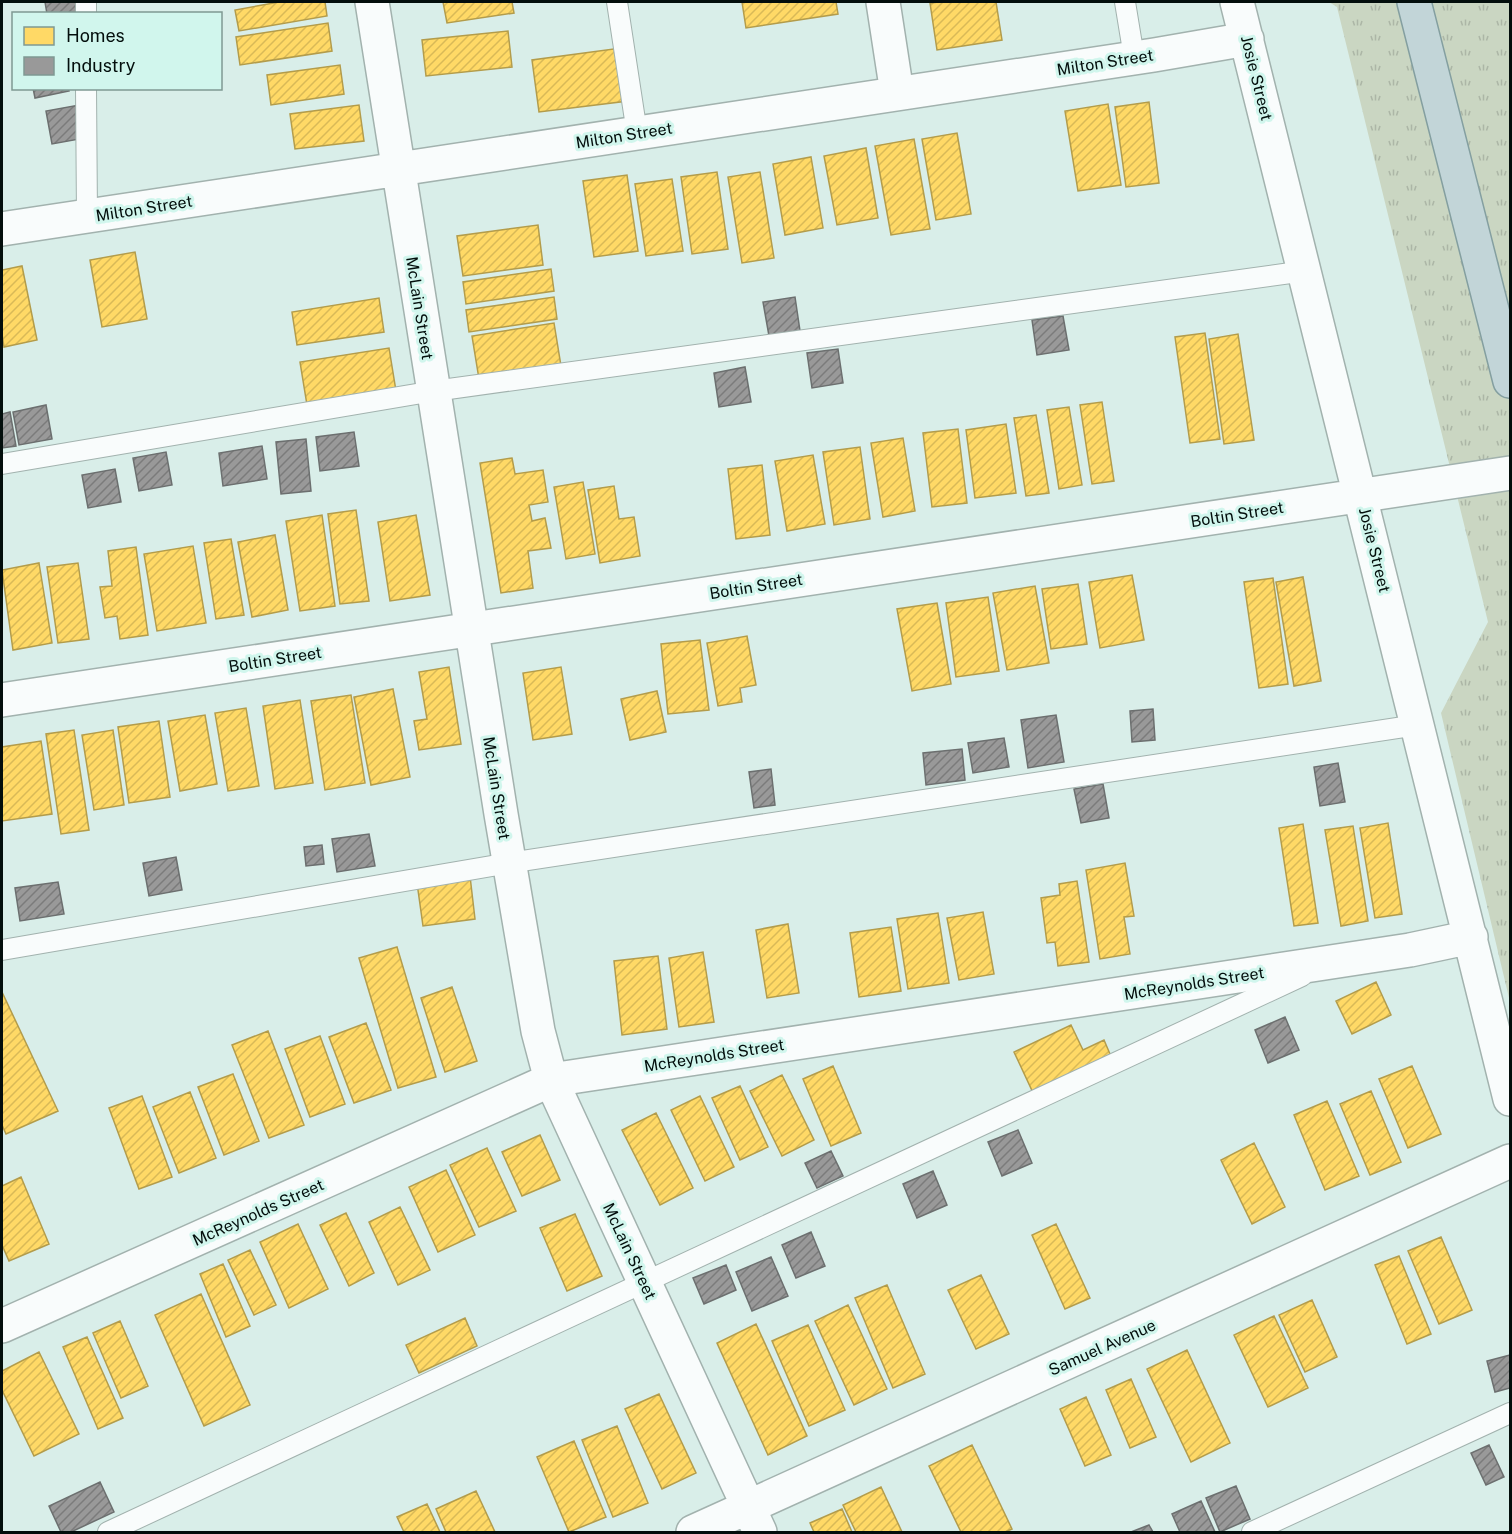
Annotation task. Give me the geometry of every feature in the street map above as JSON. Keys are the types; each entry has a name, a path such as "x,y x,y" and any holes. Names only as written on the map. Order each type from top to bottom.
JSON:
{"highway":[{"path":"1414,2 1510,381"}],"street":[{"name":"McLain Street","path":"372,2 509,863 538,1031 551,1080 754,1520"},
{"path":"883,2 897,93"},
{"name":"Josie Street","path":"1238,2 1510,1099"},
{"name":"Milton Street","path":"2,229 1247,39"},
{"name":"Boltin Street","path":"2,700 1510,473"},
{"name":"McReynolds Street","path":"2,1326 551,1080 1410,950 1471,937"},
{"name":"Samuel Avenue","path":"693,1533 754,1520 1510,1161"}],"lane":[{"path":"617,2 637,133"},
{"path":"1125,2 1134,57"},
{"path":"86,90 87,216"},
{"path":"2,464 434,391 1305,271"},
{"path":"2,950 509,863 1417,725"},
{"path":"108,1533 1330,962"},
{"path":"1252,1533 1510,1413"}],"green space":[{"path":"1329,2 1510,2 1510,1002 1441,713 1488,622 1337,7"}],"building: Homes":[{"path":"279,2 325,2 327,16 239,31 235,10"},
{"path":"443,2 512,2 514,13 447,23"},
{"path":"742,2 836,2 838,14 746,28"},
{"path":"996,2 1002,40 937,50 930,3"},
{"path":"328,23 332,51 240,65 236,37"},
{"path":"508,31 512,67 426,76 422,40"},
{"path":"621,48 628,101 539,112 532,60"},
{"path":"340,65 344,94 271,105 267,75"},
{"path":"1149,102 1159,183 1126,187 1115,107"},
{"path":"1108,104 1121,185 1078,191 1065,111"},
{"path":"359,105 364,141 295,149 290,114"},
{"path":"957,133 971,214 936,220 922,139"},
{"path":"914,139 930,229 891,235 875,146"},
{"path":"866,148 878,218 837,225 824,156"},
{"path":"811,157 823,228 785,235 773,164"},
{"path":"717,172 728,249 692,254 681,177"},
{"path":"760,172 774,258 742,263 728,177"},
{"path":"627,175 638,251 594,257 583,181"},
{"path":"672,179 683,251 646,256 635,184"},
{"path":"538,225 543,265 463,276 457,236"},
{"path":"135,252 147,319 102,327 90,260"},
{"path":"22,266 37,340 4,347 2,270"},
{"path":"551,269 554,291 466,304 463,282"},
{"path":"554,297 557,319 469,332 466,310"},
{"path":"379,298 384,332 297,345 292,312"},
{"path":"554,323 561,366 479,379 472,336"},
{"path":"1205,333 1220,439 1190,443 1175,337"},
{"path":"1238,334 1254,440 1224,444 1209,339"},
{"path":"389,348 396,391 307,405 300,362"},
{"path":"1102,402 1114,481 1092,484 1080,405"},
{"path":"1069,407 1082,485 1059,489 1047,410"},
{"path":"1036,415 1049,493 1026,496 1014,418"},
{"path":"1006,424 1016,493 975,498 966,430"},
{"path":"958,429 967,503 932,507 923,433"},
{"path":"903,438 915,511 883,517 871,443"},
{"path":"860,447 870,519 834,525 823,452"},
{"path":"813,455 825,524 787,531 775,461"},
{"path":"512,458 515,474 543,470 548,502 529,505 532,521 545,518 551,548 528,551 533,588 501,593 480,463"},
{"path":"762,465 770,535 736,539 728,469"},
{"path":"583,482 595,554 566,559 554,487"},
{"path":"614,486 619,519 634,517 640,556 600,563 588,490"},
{"path":"356,510 369,601 340,604 328,514"},
{"path":"322,515 335,606 300,611 286,521"},
{"path":"416,515 430,595 390,601 378,522"},
{"path":"275,535 288,610 252,617 238,542"},
{"path":"231,539 244,615 216,619 204,543"},
{"path":"193,546 206,623 157,631 144,554"},
{"path":"136,547 148,635 120,639 117,616 105,618 100,587 112,586 108,551"},
{"path":"39,563 52,643 13,650 2,570"},
{"path":"78,563 89,639 58,643 47,567"},
{"path":"1132,575 1144,640 1100,648 1089,582"},
{"path":"1303,577 1321,681 1294,686 1276,582"},
{"path":"1273,578 1288,684 1259,688 1244,582"},
{"path":"1078,584 1087,644 1051,649 1042,589"},
{"path":"1035,586 1049,663 1007,670 993,593"},
{"path":"988,597 999,671 956,677 946,603"},
{"path":"937,603 951,684 912,691 897,609"},
{"path":"747,636 756,685 740,688 742,702 718,706 707,643"},
{"path":"700,640 709,710 668,714 661,644"},
{"path":"449,667 461,744 419,750 414,721 427,719 419,672"},
{"path":"561,667 572,734 533,740 523,673"},
{"path":"393,689 410,777 371,785 354,697"},
{"path":"657,691 666,732 630,740 621,699"},
{"path":"351,695 365,783 325,790 311,701"},
{"path":"300,700 313,783 275,789 263,706"},
{"path":"246,708 259,786 228,791 215,713"},
{"path":"205,715 217,784 180,791 168,721"},
{"path":"159,721 170,797 129,803 118,727"},
{"path":"74,730 89,830 61,834 46,734"},
{"path":"113,730 124,805 94,810 82,735"},
{"path":"41,741 52,814 2,821 2,747"},
{"path":"1388,823 1402,914 1375,918 1360,828"},
{"path":"1303,824 1318,923 1294,926 1279,828"},
{"path":"1353,826 1368,921 1341,926 1325,830"},
{"path":"1125,863 1134,916 1124,917 1130,954 1100,959 1086,870"},
{"path":"470,876 475,919 423,926 417,883"},
{"path":"1077,881 1089,962 1058,966 1055,942 1047,943 1041,898 1060,895 1059,884"},
{"path":"983,912 994,974 959,980 947,918"},
{"path":"938,913 949,983 908,989 897,919"},
{"path":"788,924 799,993 767,998 756,930"},
{"path":"891,927 901,991 859,997 850,933"},
{"path":"397,947 436,1077 398,1088 359,958"},
{"path":"703,952 714,1022 679,1027 669,958"},
{"path":"658,956 667,1029 622,1035 614,961"},
{"path":"1376,982 1391,1015 1352,1034 1336,1001"},
{"path":"452,987 477,1061 445,1072 421,998"},
{"path":"2,992 58,1111 6,1134 2,1125"},
{"path":"366,1023 391,1090 354,1103 329,1037"},
{"path":"1071,1025 1083,1050 1104,1040 1113,1061 1035,1097 1014,1052"},
{"path":"268,1031 304,1125 269,1138 232,1045"},
{"path":"320,1036 345,1104 310,1117 285,1049"},
{"path":"833,1066 861,1133 831,1146 803,1079"},
{"path":"1412,1066 1441,1134 1408,1148 1379,1079"},
{"path":"233,1074 259,1141 224,1155 198,1087"},
{"path":"782,1075 814,1140 782,1156 750,1091"},
{"path":"740,1086 768,1147 740,1160 712,1098"},
{"path":"1371,1091 1401,1162 1370,1175 1340,1104"},
{"path":"190,1092 216,1158 179,1173 153,1107"},
{"path":"142,1096 172,1177 139,1189 109,1108"},
{"path":"700,1096 734,1167 705,1181 671,1110"},
{"path":"1327,1101 1359,1176 1325,1190 1294,1115"},
{"path":"656,1113 693,1188 660,1205 622,1130"},
{"path":"540,1135 560,1180 522,1196 502,1152"},
{"path":"1254,1143 1285,1207 1252,1224 1221,1160"},
{"path":"487,1148 516,1211 479,1227 450,1165"},
{"path":"446,1170 475,1235 438,1252 409,1187"},
{"path":"21,1177 49,1244 9,1261 2,1245 2,1186"},
{"path":"400,1207 430,1270 398,1285 369,1222"},
{"path":"346,1213 374,1273 349,1286 320,1225"},
{"path":"575,1214 602,1276 567,1291 540,1228"},
{"path":"298,1224 328,1289 289,1308 260,1242"},
{"path":"1056,1224 1090,1298 1065,1309 1032,1235"},
{"path":"1441,1237 1472,1310 1439,1324 1408,1251"},
{"path":"250,1250 276,1305 254,1315 228,1260"},
{"path":"1399,1256 1431,1334 1407,1344 1375,1265"},
{"path":"223,1264 250,1326 226,1337 200,1274"},
{"path":"981,1275 1009,1334 976,1349 948,1290"},
{"path":"887,1285 925,1374 893,1388 855,1298"},
{"path":"201,1294 250,1405 204,1426 155,1315"},
{"path":"1312,1300 1337,1357 1305,1372 1279,1315"},
{"path":"848,1305 887,1389 854,1405 815,1321"},
{"path":"1274,1316 1308,1388 1268,1407 1234,1335"},
{"path":"465,1318 477,1346 419,1373 406,1345"},
{"path":"120,1321 148,1386 121,1398 93,1333"},
{"path":"756,1324 807,1436 768,1455 717,1343"},
{"path":"808,1325 845,1410 809,1426 772,1341"},
{"path":"87,1337 123,1418 98,1429 63,1347"},
{"path":"1187,1350 1230,1443 1191,1462 1147,1369"},
{"path":"39,1352 79,1434 34,1456 2,1390 2,1371"},
{"path":"1131,1379 1156,1437 1130,1448 1106,1390"},
{"path":"659,1394 696,1473 662,1489 625,1409"},
{"path":"1086,1397 1111,1455 1085,1466 1060,1409"},
{"path":"617,1426 648,1503 613,1517 582,1440"},
{"path":"574,1441 606,1517 569,1532 537,1457"},
{"path":"972,1445 1012,1529 1005,1532 961,1532 929,1466"},
{"path":"881,1487 902,1532 856,1532 843,1505"},
{"path":"476,1491 495,1532 446,1532 436,1509"},
{"path":"427,1504 440,1532 404,1532 397,1517"},
{"path":"842,1509 852,1532 814,1532 810,1523"}],"building: Industry":[{"path":"45,2 79,2 82,12 47,12"},
{"path":"33,90 69,91 35,98"},
{"path":"79,105 85,138 52,144 46,111"},
{"path":"795,297 800,331 769,336 763,302"},
{"path":"1063,316 1069,350 1037,355 1032,320"},
{"path":"838,349 843,383 812,388 807,353"},
{"path":"745,367 751,402 719,407 714,373"},
{"path":"46,405 52,439 19,445 13,412"},
{"path":"10,412 16,446 2,448 2,414"},
{"path":"354,432 359,466 320,471 316,437"},
{"path":"306,439 311,491 281,494 276,442"},
{"path":"262,446 267,479 223,486 219,453"},
{"path":"166,452 172,485 139,491 133,458"},
{"path":"115,469 121,502 88,508 82,475"},
{"path":"1153,709 1155,740 1132,742 1130,711"},
{"path":"1056,715 1064,762 1028,768 1021,720"},
{"path":"1004,738 1009,767 973,773 968,743"},
{"path":"962,749 965,780 926,785 923,753"},
{"path":"1338,763 1345,802 1320,806 1314,767"},
{"path":"771,769 775,805 754,808 749,772"},
{"path":"1103,784 1109,818 1081,823 1074,789"},
{"path":"369,834 375,866 337,872 332,839"},
{"path":"322,845 324,864 306,866 304,847"},
{"path":"176,857 182,890 149,896 143,863"},
{"path":"58,882 64,914 20,921 15,888"},
{"path":"1285,1017 1299,1050 1268,1063 1255,1030"},
{"path":"1018,1130 1032,1163 1002,1176 988,1142"},
{"path":"831,1151 843,1176 817,1188 805,1163"},
{"path":"933,1171 947,1205 917,1218 903,1184"},
{"path":"811,1232 825,1266 796,1278 782,1245"},
{"path":"771,1257 788,1296 752,1311 736,1272"},
{"path":"726,1265 736,1290 704,1304 693,1278"},
{"path":"1510,1355 1510,1388 1495,1392 1487,1361"},
{"path":"1489,1445 1504,1477 1486,1485 1471,1453"},
{"path":"100,1482 114,1512 71,1532 61,1532 49,1506"},
{"path":"1236,1486 1250,1519 1220,1532 1206,1498"},
{"path":"1201,1501 1215,1532 1180,1532 1172,1514"},
{"path":"1149,1525 1153,1532 1131,1532"}]}
